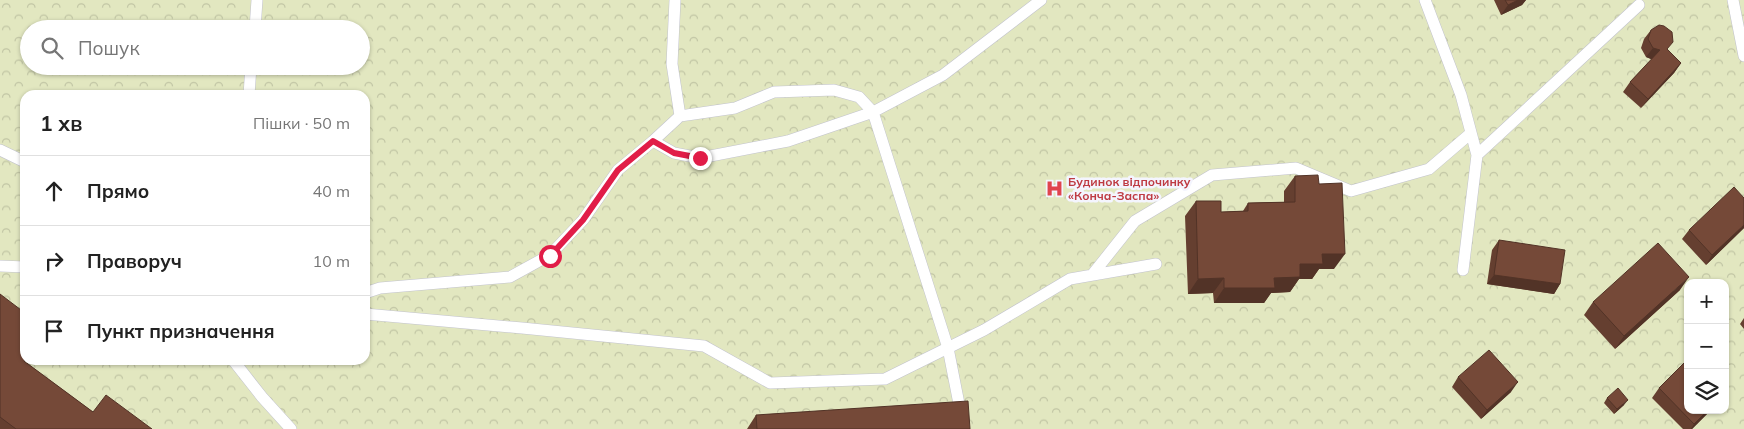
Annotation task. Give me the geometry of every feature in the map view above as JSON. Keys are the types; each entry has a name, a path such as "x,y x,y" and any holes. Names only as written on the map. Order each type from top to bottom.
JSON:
{"lane":[{"path":"255,20 257,0"},
{"path":"675,0 672,64 680,116"},
{"path":"653,141 674,153 700,158 788,141 873,112 943,75 1041,0"},
{"path":"1425,0 1461,96 1477,155 1463,270"},
{"path":"1733,0 1744,56"},
{"path":"1477,155 1639,5"},
{"path":"250,90 251,75"},
{"path":"370,291 380,288 510,277 550,256 583,220 618,170 680,116 735,108 774,92 834,90 859,97 873,112 948,348 961,414"},
{"path":"1092,275 1135,221 1212,175 1296,168 1351,192 1429,169 1471,132"},
{"path":"0,150 20,160"},
{"path":"370,314 704,346 770,383 885,379 984,330 1070,279 1156,264"},
{"path":"0,266 20,268"},
{"path":"237,365 262,397 292,429"}],"green space":[{"name":"Будинок відпочинку «Конча-Заспа»","path":"0,0 1744,0 1744,429 0,429"}],"building":[{"path":"1505,0 1518,0 1508,5"},
{"path":"1659,25 1672,32 1673,42 1667,49 1681,63 1648,99 1630,82 1660,50 1653,48 1648,39 1651,30"},
{"path":"1318,175 1319,184 1342,183 1345,254 1322,254 1323,264 1300,264 1300,277 1274,278 1275,288 1224,288 1224,278 1198,279 1196,201 1221,201 1221,212 1248,211 1248,203 1295,202 1295,176"},
{"path":"1734,187 1744,198 1744,225 1712,255 1689,230"},
{"path":"1499,240 1565,250 1560,284 1494,275"},
{"path":"1658,243 1689,277 1684,279 1684,282 1624,336 1593,302"},
{"path":"0,294 20,309 20,365 29,365 93,412 106,395 152,429 16,429 0,417"},
{"path":"1489,350 1518,382 1487,410 1458,377"},
{"path":"1684,363 1684,414 1659,388"},
{"path":"1618,388 1628,400 1617,409 1607,398"},
{"path":"968,401 970,429 757,429 756,415"},
{"path":"1684,414 1704,414 1694,424"}],"place":[{"name":"Будинок відпочинку «Конча-Заспа»","path":"1054,189"}],"route":[{"path":"550,256 583,220 618,170 653,141 674,153 700,158"}]}
